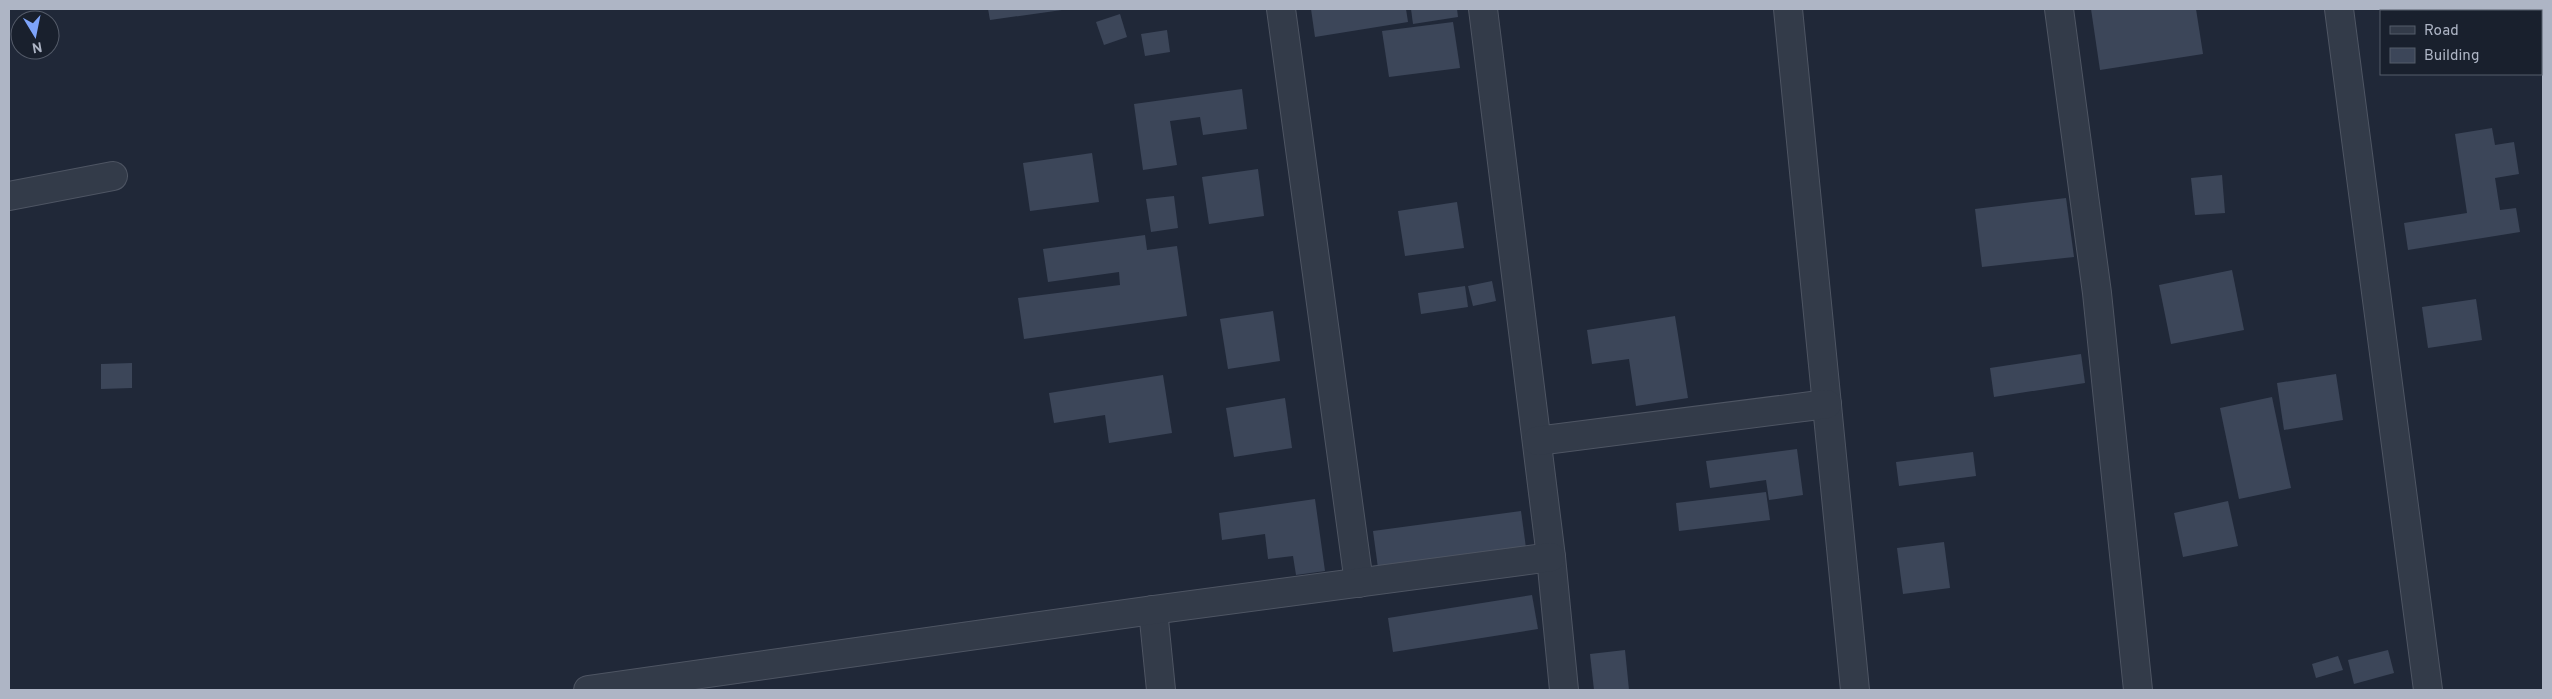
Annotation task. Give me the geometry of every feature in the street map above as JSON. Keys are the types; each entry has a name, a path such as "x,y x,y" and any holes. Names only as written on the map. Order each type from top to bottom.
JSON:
{"street":[{"path":"1281,9 1359,583"},
{"path":"1483,9 1551,558 1564,690"},
{"path":"1788,9 1855,690"},
{"path":"2059,9 2097,293 2138,690"},
{"path":"2339,9 2428,690"},
{"path":"9,196 113,176"},
{"path":"1537,441 1827,404"},
{"path":"588,690 1153,610 1551,558"},
{"path":"1153,610 1161,690"}],"building":[{"path":"988,9 1062,9 1062,10 990,20"},
{"path":"1311,9 1406,9 1408,22 1315,37"},
{"path":"1411,9 1457,9 1458,17 1413,24"},
{"path":"2091,9 2196,9 2203,54 2100,70"},
{"path":"2450,9 2479,9 2479,10"},
{"path":"1120,14 1127,37 1104,45 1096,22"},
{"path":"1453,22 1460,68 1389,77 1382,31"},
{"path":"1167,30 1170,52 1145,56 1141,34"},
{"path":"1242,89 1247,129 1203,135 1200,117 1170,121 1177,165 1143,170 1134,104"},
{"path":"2492,128 2495,145 2514,142 2519,174 2495,178 2500,210 2516,208 2520,232 2408,250 2404,223 2467,213 2455,134"},
{"path":"1092,153 1099,202 1030,211 1023,163"},
{"path":"1258,169 1264,216 1209,224 1202,177"},
{"path":"2222,175 2225,213 2195,215 2191,178"},
{"path":"1174,196 1178,228 1151,232 1146,199"},
{"path":"2066,198 2074,257 1982,267 1975,209"},
{"path":"1457,202 1464,248 1405,256 1398,211"},
{"path":"1145,235 1147,250 1177,246 1187,316 1024,339 1018,298 1120,285 1119,272 1048,282 1043,249"},
{"path":"2232,270 2244,330 2171,344 2159,285"},
{"path":"1492,281 1496,301 1473,306 1468,286"},
{"path":"1465,286 1468,307 1421,314 1418,293"},
{"path":"2476,299 2482,340 2428,348 2422,307"},
{"path":"1273,311 1280,361 1228,369 1220,319"},
{"path":"1675,316 1688,398 1636,406 1629,359 1592,364 1587,330"},
{"path":"2081,354 2085,383 1994,397 1990,368"},
{"path":"132,363 132,388 101,389 101,364"},
{"path":"2336,374 2343,420 2284,430 2277,383"},
{"path":"1163,375 1172,433 1109,443 1105,415 1054,423 1049,393"},
{"path":"2272,397 2291,488 2239,499 2220,408"},
{"path":"1285,398 1292,448 1234,457 1226,408"},
{"path":"1797,449 1803,495 1769,500 1766,480 1710,488 1706,461"},
{"path":"1973,452 1976,476 1899,486 1896,462"},
{"path":"1766,492 1770,520 1679,531 1676,503"},
{"path":"1315,499 1325,571 1296,575 1293,556 1268,559 1265,534 1222,540 1219,513"},
{"path":"2228,501 2238,546 2183,557 2174,513"},
{"path":"1521,511 1526,548 1378,568 1373,531"},
{"path":"1944,542 1950,588 1903,594 1897,548"},
{"path":"1532,595 1538,629 1393,652 1388,618"},
{"path":"1625,650 1629,690 1594,690 1590,654"},
{"path":"2388,650 2394,673 2354,684 2348,660"},
{"path":"2338,656 2343,670 2316,678 2312,664"}]}
